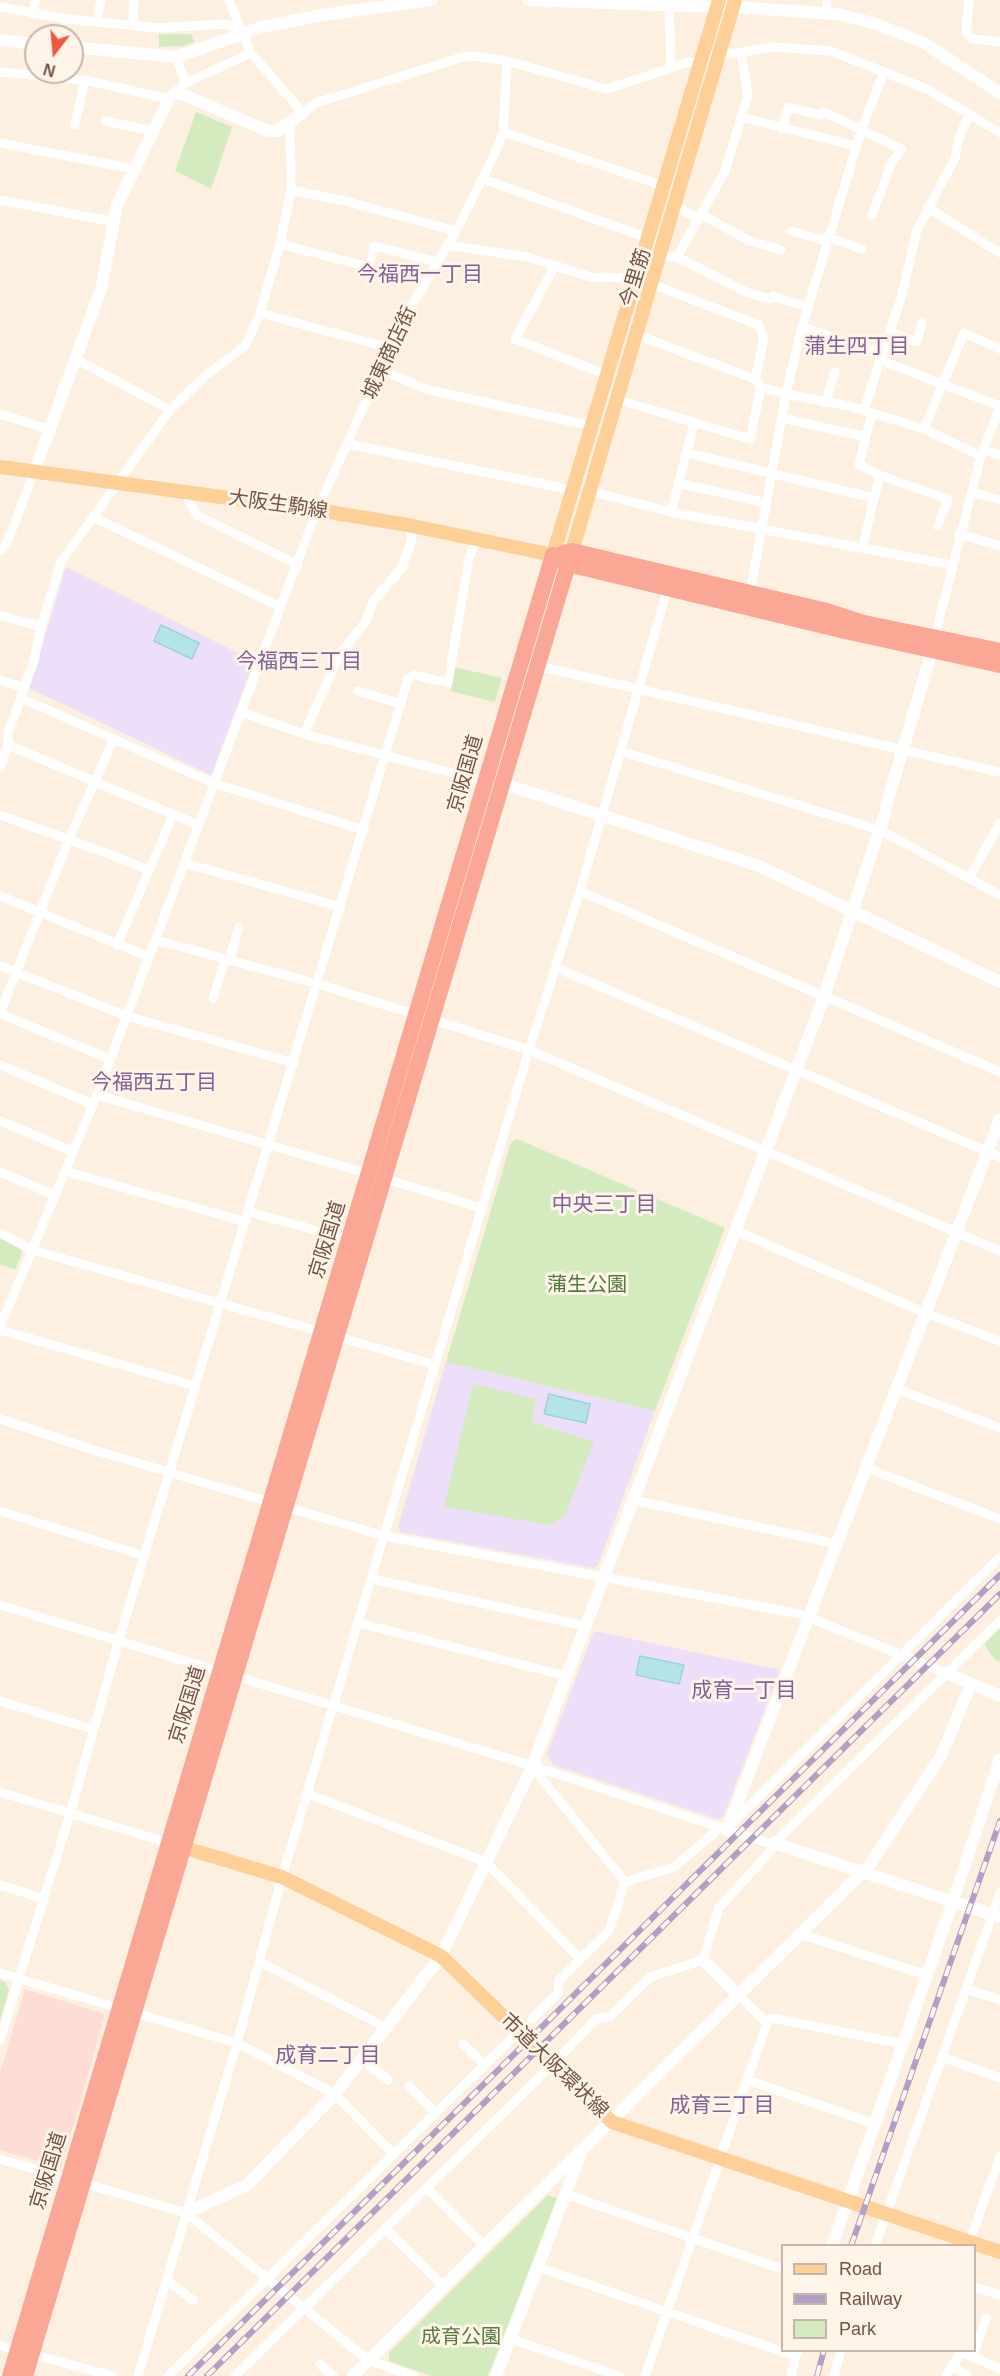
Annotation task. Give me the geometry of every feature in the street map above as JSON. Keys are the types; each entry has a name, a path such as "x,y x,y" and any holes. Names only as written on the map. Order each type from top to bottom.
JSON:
{"highway":[{"path":"553,555 750,594 934,642 1000,664"},
{"name":"京阪国道","path":"10,2376 24,2352 376,1176 493,782 553,555"},
{"path":"570,558 668,587 845,631 1000,651"},
{"name":"京阪国道","path":"493,782 538,666 570,558"},
{"name":"京阪国道","path":"328,1334 350,1240 376,1176"},
{"name":"京阪国道","path":"24,2352 24,2376"}],"main road":[{"name":"今里筋","path":"553,555 717,3"},
{"name":"今里筋","path":"570,558 634,334 734,4"},
{"name":"大阪生駒線","path":"0,467 317,510 408,525 553,555"},
{"name":"市道大阪環状線","path":"176,1845 282,1877 441,1956 612,2122 969,2244"},
{"name":"市道大阪環状線","path":"976,2246 1000,2252"}],"street":[{"path":"32,14 36,0"},
{"path":"96,22 101,0"},
{"path":"133,26 134,0"},
{"path":"229,0 251,53 303,113"},
{"path":"84,48 176,57 223,42 242,33 298,19 432,0"},
{"path":"528,0 826,6 914,39 951,59 1000,93"},
{"path":"969,0 966,33 973,39 1000,42"},
{"path":"669,2 671,68"},
{"path":"0,7 32,14 157,28 226,24 242,33"},
{"path":"0,40 24,43"},
{"path":"0,72 177,92 268,131 277,131 316,103 463,57 474,56 507,61 607,89 620,87 688,62 700,62 717,56 773,47 815,49 837,53 927,89 1000,133"},
{"path":"0,551 7,543 51,430 101,289 117,205 153,130 177,92 251,53"},
{"path":"677,257 725,171 748,95 741,53"},
{"path":"176,57 177,92"},
{"name":"城東商店街","path":"0,1329 95,1099 317,510 390,348 456,231 495,153 503,132 507,61"},
{"path":"750,594 786,394 807,307 861,128 884,72"},
{"path":"75,125 85,80"},
{"path":"782,129 788,107 820,115 824,112 902,149 892,162 872,215"},
{"path":"938,526 948,499 880,476 860,464 868,411 881,357 890,332 917,230 927,207 955,158 959,138 969,114"},
{"path":"741,117 814,137 816,134 856,146"},
{"path":"105,121 153,130"},
{"path":"0,768 8,745 4,732 21,698 34,661 41,627 61,562 95,518 116,483 170,410 205,376 245,346 260,313 280,244 291,190 290,123"},
{"path":"503,132 663,186"},
{"path":"0,143 134,169"},
{"path":"483,179 648,238"},
{"path":"291,190 345,201 456,231"},
{"path":"0,200 114,222"},
{"path":"673,205 748,240 781,250"},
{"path":"927,207 1000,253"},
{"path":"792,231 862,249"},
{"path":"280,244 368,267 375,246 437,262"},
{"path":"447,245 528,257 590,277 636,278 759,325 764,338 750,438 694,424 615,399"},
{"path":"658,257 677,257 748,293 771,299 773,296 807,307"},
{"path":"555,266 515,339 607,375"},
{"path":"260,313 390,348"},
{"path":"890,332 917,342 922,322"},
{"path":"186,2213 247,2185 335,2094 441,1956 532,1767 823,997 880,830 934,642 959,534 982,453 1000,406 802,327"},
{"path":"924,429 964,333 1000,349"},
{"path":"634,334 786,394 868,411 924,429 982,453 1000,455"},
{"path":"76,359 170,410"},
{"path":"380,369 425,389 592,426"},
{"path":"825,403 835,372"},
{"path":"0,414 51,430"},
{"path":"782,418 866,436"},
{"path":"671,512 694,424"},
{"path":"348,444 572,490"},
{"path":"687,453 874,498"},
{"path":"863,546 880,476"},
{"path":"678,483 767,503"},
{"path":"589,491 671,512 863,546 952,565"},
{"path":"972,492 1000,500"},
{"path":"185,493 197,515 298,565"},
{"path":"95,518 282,607"},
{"path":"304,734 341,652 366,621 373,602 402,568 412,538 408,525"},
{"path":"959,534 1000,546"},
{"path":"0,2040 70,1814 92,1730 220,1302 388,754 408,679 415,675 448,683 469,558 477,539"},
{"path":"138,2376 237,2043 282,1877 529,1050 557,968 668,587"},
{"path":"0,615 41,627"},
{"path":"538,666 639,687 1000,772"},
{"path":"0,680 24,688"},
{"path":"358,691 401,704"},
{"path":"21,698 213,783 364,830"},
{"path":"241,712 304,734 493,782 603,814 759,866 852,913 1000,982"},
{"path":"110,1059 0,1014 69,839 114,739"},
{"path":"8,745 198,825"},
{"path":"620,752 880,830 1000,895"},
{"path":"0,815 148,870"},
{"path":"117,945 173,815"},
{"path":"969,878 1000,823"},
{"path":"184,862 341,907"},
{"path":"580,891 1000,1072"},
{"path":"0,897 149,957"},
{"path":"213,999 239,927"},
{"path":"156,940 318,984 529,1050 1000,1251"},
{"path":"0,966 127,1016 294,1063"},
{"path":"557,968 1000,1157"},
{"path":"0,1065 95,1099 269,1143 482,1208"},
{"path":"724,1829 809,1617 1000,1119"},
{"path":"0,1121 72,1151"},
{"path":"65,1171 246,1222"},
{"path":"0,1172 55,1195"},
{"path":"249,1212 350,1240"},
{"path":"734,1230 925,1313 1000,1341"},
{"path":"0,1233 32,1250 435,1365"},
{"path":"0,1329 195,1386"},
{"path":"897,1389 1000,1428"},
{"path":"0,1419 384,1536 809,1617 1000,1696"},
{"path":"866,1468 1000,1520"},
{"path":"633,1500 837,1544"},
{"path":"0,1511 145,1556"},
{"path":"625,1882 674,1867 724,1829 1000,1557"},
{"path":"372,1579 585,1626"},
{"path":"0,1605 532,1767 768,1843 776,1843 996,1916"},
{"path":"703,1960 719,1908 776,1843 1000,1620"},
{"path":"359,1623 566,1676"},
{"path":"352,2376 612,2122 862,1872 941,1756 971,1684"},
{"path":"0,1701 92,1730"},
{"path":"833,2244 1000,1759"},
{"path":"532,1767 625,1882"},
{"path":"0,1792 176,1845"},
{"path":"308,1794 486,1862 580,1959"},
{"path":"532,2019 558,1993 559,1980 609,1931 625,1882"},
{"path":"0,1885 44,1899"},
{"path":"876,2244 966,1989 996,1916 1000,1893"},
{"path":"800,1934 927,1975"},
{"path":"703,1960 767,2022"},
{"path":"557,2060 596,2019 610,2017 650,1977 703,1960"},
{"path":"260,1962 385,2027"},
{"path":"0,1973 237,2043 335,2094 393,2154"},
{"path":"966,1989 1000,2000"},
{"path":"645,2376 767,2022 772,2018 903,2044"},
{"path":"168,2376 513,2037"},
{"path":"463,2044 484,2065"},
{"path":"942,2057 1000,2078"},
{"path":"361,2059 388,2080"},
{"path":"235,2376 547,2070"},
{"path":"747,2080 875,2124"},
{"path":"409,2086 436,2113"},
{"path":"496,2376 582,2150"},
{"path":"969,2244 1000,2158"},
{"path":"0,2159 186,2213 368,2360 413,2376"},
{"path":"428,2189 484,2246"},
{"path":"565,2194 781,2269"},
{"path":"386,2228 444,2287"},
{"path":"538,2267 781,2348"},
{"path":"166,2280 193,2300"},
{"path":"976,2287 1000,2295"},
{"path":"976,2348 986,2318"},
{"path":"511,2339 619,2376"},
{"path":"0,2345 113,2376"},
{"path":"834,2376 840,2352"},
{"path":"946,2376 959,2352"},
{"path":"961,2352 1000,2369"},
{"path":"973,2357 975,2352"},
{"path":"791,2376 796,2353"},
{"path":"320,2364 333,2376"},
{"path":"953,2366 967,2376"}],"shaded area":[{"path":"66,567 254,661 211,775 29,688"},
{"path":"446,1362 655,1411 598,1565 593,1568 400,1532 398,1527"},
{"path":"594,1631 780,1670 724,1815 718,1819 553,1765 547,1754"},
{"path":"25,1989 105,2014 61,2168 0,2150 0,2073"}],"green space":[{"path":"159,34 191,34 194,42 183,46 159,47"},
{"path":"196,112 232,127 211,189 175,171"},
{"path":"454,667 502,678 495,702 451,691"},
{"name":"蒲生公園","path":"517,1139 725,1228 655,1411 446,1362 511,1142"},
{"path":"0,1238 21,1249 22,1254 15,1270 0,1264"},
{"path":"473,1384 536,1399 532,1422 594,1442 565,1515 550,1525 444,1507"},
{"path":"1000,1628 1000,1662 995,1660 984,1644"},
{"path":"0,1980 5,1982 9,1989 0,2021"},
{"name":"成育公園","path":"548,2195 557,2198 488,2376 432,2376 389,2361 389,2353"}],"water":[{"path":"161,625 199,643 192,659 154,641"},
{"path":"549,1394 590,1404 586,1423 544,1414"},
{"path":"640,1656 684,1665 679,1684 636,1675"}],"railway":[{"path":"188,2376 1000,1575"},
{"path":"207,2376 1000,1594"},
{"path":"852,2244 1000,1821"},
{"path":"817,2376 823,2352"}],"district":[{"name":"今福西一丁目","path":"420,275"},
{"name":"蒲生四丁目","path":"857,347"},
{"name":"今福西三丁目","path":"299,662"},
{"name":"今福西五丁目","path":"154,1083"},
{"name":"中央三丁目","path":"604,1205"},
{"name":"成育一丁目","path":"744,1691"},
{"name":"成育二丁目","path":"328,2056"},
{"name":"成育三丁目","path":"722,2106"}]}
